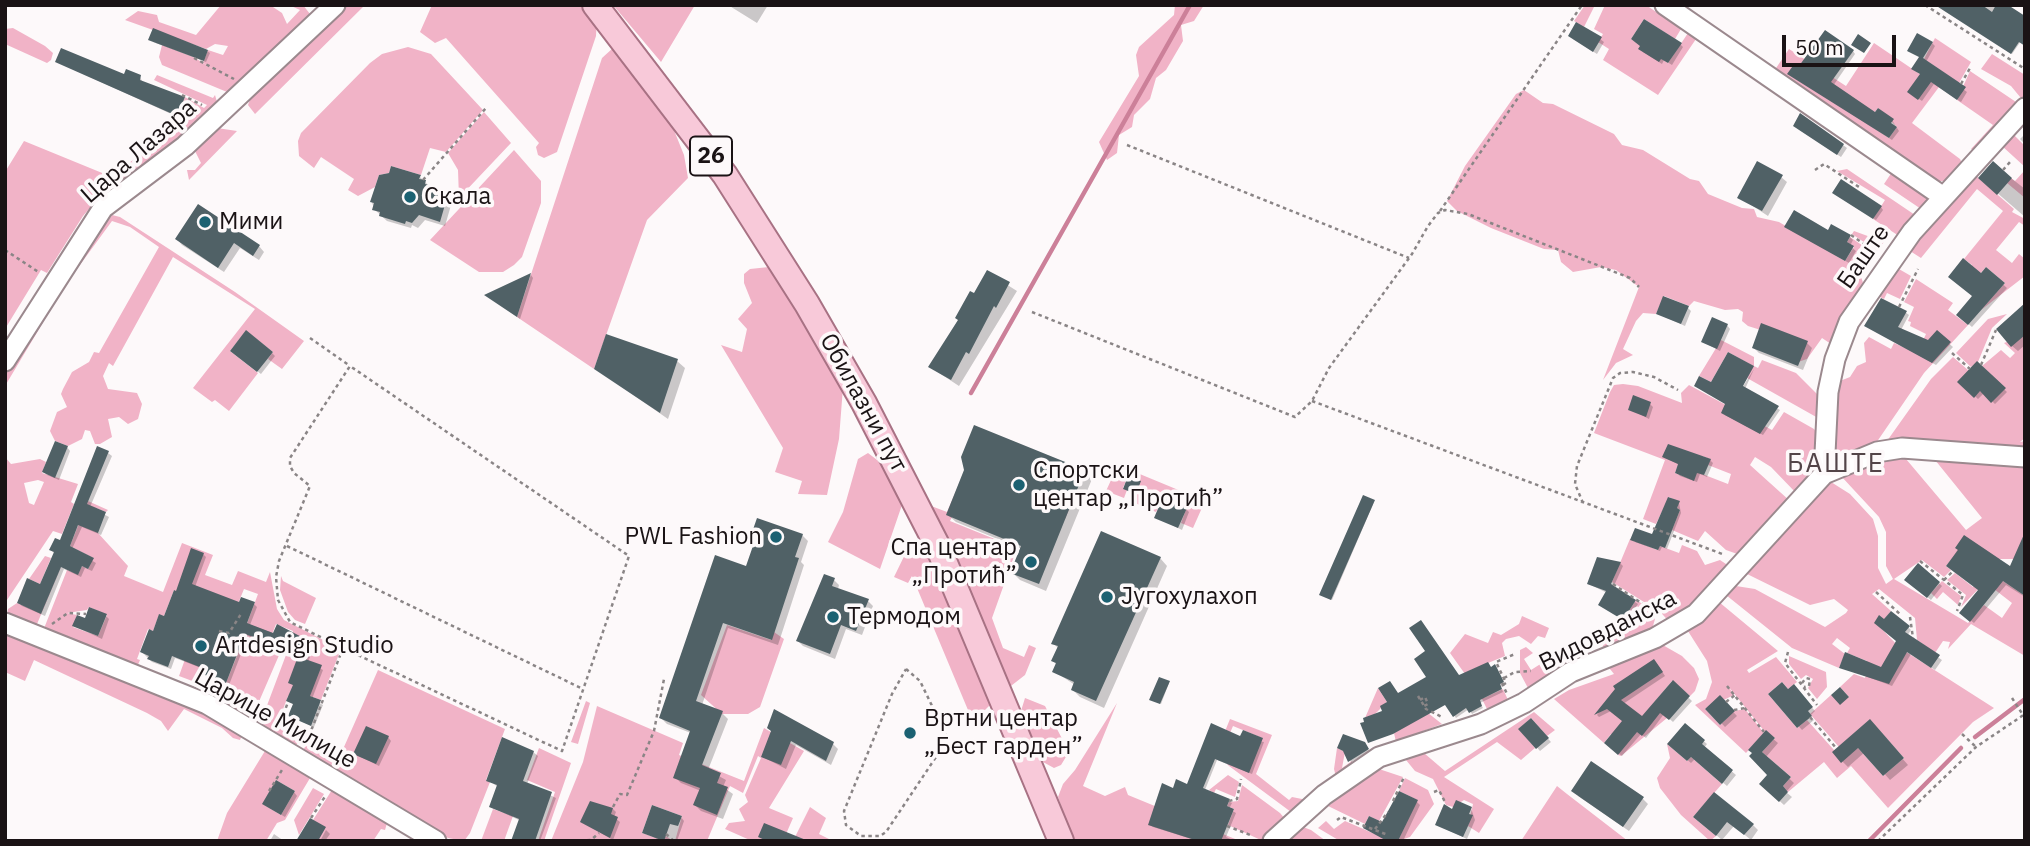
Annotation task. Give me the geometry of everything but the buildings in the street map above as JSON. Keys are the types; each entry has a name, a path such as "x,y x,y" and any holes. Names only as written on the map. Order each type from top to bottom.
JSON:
{"main road":[{"name":"Обилазни пут","path":"595,5 725,175 807,304 864,403 939,549 1060,841"}],"street":[{"name":"Цара Лазара","path":"5,361 103,208 185,146 335,5"},
{"path":"1665,5 1942,196"},
{"name":"Баште","path":"1825,474 1828,392 1835,359 1849,322 1890,261 1942,196 2025,107"},
{"name":"Видовданска","path":"1273,841 1324,795 1379,757 1481,724 1524,703 1571,672 1678,625 1711,601 1825,474 1877,452 1902,448 2025,457"},
{"name":"Царице Милице","path":"5,623 207,704 436,841"}],"path":[{"path":"1032,312 1288,417 1301,415 1312,401 1329,368 1409,258 1582,5"},
{"path":"1925,5 2025,69"},
{"path":"194,58 232,78"},
{"path":"1961,84 1970,68"},
{"path":"182,95 206,107"},
{"path":"424,180 486,108"},
{"path":"1127,145 1409,258"},
{"path":"2003,170 2010,162"},
{"path":"1815,170 1824,164 1859,187 1857,190"},
{"path":"1438,213 1453,209 1468,214 1630,278 1640,287"},
{"path":"1851,235 1876,252"},
{"path":"5,250 54,282"},
{"path":"1899,307 1918,269"},
{"path":"1982,365 1996,330"},
{"path":"310,338 629,556 562,751 299,629 282,613 276,577 285,546 310,486 294,473 289,466 290,458 350,366"},
{"path":"1952,353 1970,369"},
{"path":"1583,503 1576,484 1577,466 1613,379 1620,373 1633,372 1654,377 1678,390"},
{"path":"1312,401 1744,562"},
{"path":"285,546 583,689"},
{"path":"1920,561 1963,595 1957,611"},
{"path":"1944,580 1953,571"},
{"path":"1613,583 1652,608"},
{"path":"1875,592 1901,615"},
{"path":"51,625 68,613 86,614"},
{"path":"219,631 229,633 241,614"},
{"path":"1910,617 1913,638"},
{"path":"309,736 343,648"},
{"path":"1788,652 1785,663 1817,705"},
{"path":"1502,683 1506,683 1496,663 1515,654"},
{"path":"906,669 920,681 948,739 880,836 860,836 846,825 843,818 846,802 892,694 906,669"},
{"path":"1503,678 1515,672 1531,671"},
{"path":"613,807 620,794 627,795 654,731 664,679"},
{"path":"1727,686 1764,732"},
{"path":"1726,702 1735,695"},
{"path":"1419,698 1424,706 1441,717 1445,723"},
{"path":"1878,841 1976,747 2024,715 2012,698"},
{"path":"281,721 289,702"},
{"path":"1734,710 1745,708"},
{"path":"1810,717 1836,748"},
{"path":"1962,734 1976,747"},
{"path":"269,791 282,769"},
{"path":"1393,801 1404,777"},
{"path":"1229,801 1237,799 1241,779"},
{"path":"1434,792 1439,790 1446,804"},
{"path":"311,818 326,795"},
{"path":"1375,830 1388,812"},
{"path":"1337,820 1341,817 1388,835"},
{"path":"1227,826 1253,836"},
{"path":"580,841 591,840 599,833"},
{"path":"666,834 674,841"}],"shaded area":[{"path":"221,5 270,5 282,13 287,24 300,10 289,5 303,5 310,14 236,89 227,92 162,65 159,57 162,45 203,63 208,50 223,55 228,46 215,44 206,49 125,20 138,11 157,15 159,22 196,35"},
{"path":"346,5 365,5 255,114 248,105 252,93"},
{"path":"432,5 586,5 597,18 596,36 557,152 544,158 538,155 536,147 539,143 446,38 435,43 420,32"},
{"path":"613,5 695,5 661,62"},
{"path":"1175,5 1204,5 1194,21 1181,25 1183,41 1166,70 1156,78 1150,99 1134,115 1132,127 1119,135 1117,153 1107,160 1099,142 1139,76 1136,55 1139,47 1174,15"},
{"path":"1585,5 1595,5 1584,27 1574,21"},
{"path":"1605,5 1646,5 1681,29 1675,39 1644,19 1631,39 1668,63 1688,33 1696,39 1658,95 1603,60 1609,49 1598,42 1603,34 1594,29"},
{"path":"13,28 45,46 53,53 51,60 47,63 5,44 5,29"},
{"path":"1935,38 1971,62 1959,83 1924,59"},
{"path":"1874,43 1939,87 1912,123 1960,159 1963,165 1947,181 1938,181 1774,71 1789,49 1846,86","holes":["1832,100 1875,112 1878,108 1897,127 1889,138"]},
{"path":"408,47 431,54 483,110 446,152 430,148 421,175 391,166 389,173 379,175 375,187 358,196 348,190 354,179 321,157 314,168 299,156 298,141 301,133 370,63 382,54"},
{"path":"613,48 667,113 684,155 688,178 647,220 594,369 517,317 602,58"},
{"path":"1992,54 2025,75 2025,103 2011,86 1981,69"},
{"path":"1970,71 2016,102 2018,110 1976,152 1971,149 1993,125 1957,100"},
{"path":"157,75 213,98 215,95 217,102 188,131 101,195 83,216 47,273 41,270 5,329 5,172 24,141 112,177 183,119 177,116 185,97 204,108 207,105 154,80"},
{"path":"1524,90 1543,103 1553,104 1614,134 1622,145 1643,150 1690,179 1699,181 1708,194 1742,208 1754,209 1757,217 1779,222 1845,261 1854,247 1847,242 1850,237 1875,254 1860,273 1863,283 1860,291 1831,344 1822,338 1807,359 1795,363 1767,332 1748,326 1742,321 1743,312 1738,309 1725,310 1694,301 1689,306 1664,296 1656,314 1643,313 1636,321 1623,349 1633,355 1616,363 1603,380 1639,287 1616,270 1601,267 1573,272 1561,262 1558,250 1544,249 1491,228 1457,211 1447,201 1465,166 1516,94"},
{"path":"484,112 511,143 459,198 458,170 448,153"},
{"path":"217,128 237,131 189,180 187,170 195,170 201,163 194,149"},
{"path":"2013,134 2025,146 2025,167 2002,146"},
{"path":"514,150 541,181 541,203 522,257 503,272 479,272 430,240"},
{"path":"1847,169 1918,217 1902,238 1873,219 1885,200 1837,171"},
{"path":"1894,169 1931,200 1924,211 1884,184"},
{"path":"2025,170 2025,198 2007,183 2011,178 2015,181"},
{"path":"1975,175 2014,209 2012,212 2025,219 2025,226 2019,222 1996,250 2012,263 2019,254 2025,259 2025,276 1981,310 2005,283 1986,267 1979,275 1968,270 1972,265 1964,259 2003,211 1977,189 1921,258 1910,251 1923,227"},
{"path":"112,215 120,217 235,292 304,341 282,369 268,359 273,352 246,331 230,351 258,373 229,411 215,400 212,402 193,388 255,309 173,257 113,366 109,363 103,376 108,389 137,393 142,404 138,419 128,424 119,417 108,419 112,437 95,444 90,431 85,430 82,439 68,446 55,441 50,431 57,412 67,407 61,394 63,389 72,372 89,362 94,352 99,353 159,247 130,227 112,221 66,284 5,386 5,373"},
{"path":"1854,231 1884,242 1877,251 1852,234"},
{"path":"1892,265 1911,276 1900,299 1887,293 1884,299 1876,295 1855,328"},
{"path":"769,267 843,387 839,439 827,495 798,494 802,481 775,472 783,448 721,345 742,352 747,329 738,319 752,303 744,283 744,274 750,269"},
{"path":"1916,279 1953,303 1948,310 1968,325 1924,373 1872,449 1848,458 1833,450 1835,394 1840,381 1850,377 1857,366 1866,362 1864,343 1869,337 1891,349 1894,343 1917,353 1926,334 1910,326 1911,322 1908,321 1914,307 1904,302"},
{"path":"2007,314 1992,328 1978,362 1971,367 1956,353 1988,319"},
{"path":"2025,335 2025,438 2020,442 2025,441 2025,452 1882,448 1931,379 1953,357 1968,370 1993,377 1982,366 2001,350 2010,358 2015,353 2004,343"},
{"path":"1721,340 1754,357 1754,366 1758,368 1762,360 1796,373 1817,394 1818,418 1747,378 1753,366 1728,352 1711,382 1699,376"},
{"path":"1614,385 1638,386 1682,403 1681,393 1689,385 1772,430 1784,412 1814,429 1819,436 1821,471 1798,495 1771,467 1755,457 1750,465 1790,501 1743,556 1726,550 1705,531 1698,541 1672,530 1680,510 1677,508 1679,502 1669,497 1656,524 1643,519 1665,460 1594,433","holes":["1702,456 1710,459 1708,465 1731,474 1728,484 1697,472 1693,480 1675,473 1678,465"]},
{"path":"868,453 881,463 903,502 880,569 828,542 843,512 858,459"},
{"path":"1931,455 2025,462 2025,549 2020,559 1999,559 1990,572 2025,596 2025,656 1971,624 1948,649 1950,642 1943,641 1935,653 1917,640 1915,618 1879,589 1872,594 1891,611 1879,626 1900,648 1994,708 1973,722 1888,808 1851,766 1837,778 1824,762 1788,792 1783,786 1791,777 1762,752 1775,738 1765,732 1728,686 1734,695 1705,709 1720,725 1734,711 1745,709 1764,733 1746,753 1695,705 1706,699 1712,682 1707,661 1686,628 1719,602 1778,651 1747,670 1749,673 1776,657 1797,682 1788,689 1782,682 1768,694 1797,728 1807,720 1834,750 1858,748 1883,776 1904,758 1870,720 1839,747 1810,714 1831,695 1849,697 1840,687 1854,674 1865,678 1867,661 1847,653 1850,648 1837,638 1832,644 1845,654 1839,668 1792,648 1726,595 1736,586 1755,589 1825,627 1846,613 1848,610 1834,599 1810,605 1745,573 1825,482 1831,482 1850,494 1873,519 1878,536 1878,568 1886,584 1893,579 1886,566 1886,532 1879,517 1841,476 1854,468 1882,461 1906,459 1966,530 1982,518","holes":["1952,559 1979,580 1973,587 1955,573 1947,580 1966,595 1961,607 1985,582 2012,603 2002,618 1984,605 1968,623 1894,579 1922,560 1944,577 1951,570 1946,566"]},
{"path":"5,457 11,464 40,459 46,462 42,473 78,484 71,502 74,504 62,534 53,531 5,603","holes":["38,480 44,482 34,505 29,503 24,483"]},
{"path":"1118,465 1205,501 1193,528 1181,523 1187,507 1163,498 1156,512 1130,501 1140,481 1128,476 1123,488 1127,490 1124,498 1106,491"},
{"path":"962,477 1076,493 1065,519 1037,507 952,517 950,521 1017,548 992,618 1003,648 1024,657 1029,645 1036,648 1025,675 1007,689 926,504 947,512"},
{"path":"88,501 108,510 106,512 96,508 98,533 128,566 124,576 163,592 182,543 213,555 205,575 232,585 238,571 266,582 270,572 277,609 284,620 341,649 321,700 299,692 288,696 279,720 306,734 295,746 260,724 286,655 304,663 312,642 297,636 289,641 293,631 276,624 267,647 280,653 251,720 219,701 205,686 208,676 226,683 241,646 223,639 242,637 258,594 244,589 235,611 225,604 195,682 179,676 188,651 174,590 164,616 159,615 153,631 148,629 137,659 140,660 137,667 43,631 67,570 78,574 82,566 88,569 93,558 70,546","holes":["89,607 107,615 98,636 73,627 77,615 67,613 87,610"]},
{"path":"1630,539 1657,550 1660,546 1679,553 1682,545 1697,551 1705,565 1720,560 1729,566 1712,584 1708,584 1704,594 1673,626 1654,605 1652,607 1612,582"},
{"path":"912,540 920,540 934,566 993,702 973,722 912,576 908,583 894,577"},
{"path":"45,556 51,558 40,584 29,579"},
{"path":"65,558 37,624 34,627 7,616 8,609 17,603 41,613"},
{"path":"281,576 283,581 316,598 305,624 295,620 288,612 280,590"},
{"path":"1942,581 1961,596 1958,605 1943,592 1937,599 1931,593"},
{"path":"1636,600 1651,609 1655,619 1653,626 1648,633 1599,656 1613,621 1620,625"},
{"path":"1522,616 1549,628 1545,638 1538,636 1531,644 1519,636 1506,639 1502,643 1505,656 1471,670 1484,698 1503,689 1508,700 1487,709 1469,673 1465,674 1450,653 1465,634 1488,643 1493,632 1501,635 1519,624"},
{"path":"727,625 771,640 774,632 784,639 760,707 748,714 722,714 701,695"},
{"path":"5,632 82,659 200,708 244,731 313,773 285,820 277,823 266,841 217,841 227,813 268,746 243,732 240,740 233,738 222,728 184,709 168,731 161,721 147,713 34,660 25,681 5,672","holes":["276,780 295,791 281,815 263,804"]},
{"path":"1661,644 1682,656 1694,668 1699,679 1695,691 1690,696 1672,681 1652,705 1667,718 1621,756 1618,755 1625,745 1611,734 1604,743 1554,699 1569,690 1614,674 1606,664"},
{"path":"1526,647 1533,653 1524,659 1531,670 1542,663 1551,677 1529,690 1520,673 1520,650"},
{"path":"1789,656 1826,672 1827,687 1817,699 1808,688 1813,679 1806,675 1801,679 1789,664"},
{"path":"378,670 505,729 486,780 490,782 470,833 464,841 448,838 302,751 312,738 340,756"},
{"path":"1378,688 1387,702 1372,717 1365,718"},
{"path":"1025,698 1045,706 1069,752 1061,765 1054,768 1043,762 1021,711"},
{"path":"586,701 590,703 578,744 571,742"},
{"path":"1117,703 1083,786 1105,796 1125,787 1128,795 1240,841 1073,841 1058,797 1063,784 1075,770"},
{"path":"597,706 683,743 679,755 744,781 764,728 804,751 769,808 793,818 783,841 752,841 725,829 729,823 745,821 739,809 748,802 745,795 761,758 758,756 743,793 730,786 707,841 675,841 682,816 652,805 642,833 663,840 666,836 673,841 551,841 583,762"},
{"path":"1534,712 1555,730 1547,736 1531,718 1519,729 1535,748 1521,760 1497,742 1444,777 1494,809 1479,833 1468,826 1473,804 1464,800 1453,807 1446,805 1433,779 1415,771 1406,760 1424,753 1445,771"},
{"path":"1428,713 1442,724 1423,731 1425,740 1396,742 1394,733"},
{"path":"1230,719 1272,735 1256,774 1289,800 1292,797 1307,800 1291,812 1227,764 1262,738 1233,726 1221,754 1215,756"},
{"path":"1667,744 1687,761 1691,757 1722,784 1693,817 1716,836 1710,841 1681,815 1660,788 1657,778 1670,758"},
{"path":"539,748 571,763 544,841 538,841 555,792 527,780"},
{"path":"1337,748 1345,752 1342,768 1352,761 1353,769 1337,781 1334,769"},
{"path":"1379,769 1403,777 1379,821 1369,816 1365,824 1328,806"},
{"path":"1228,775 1239,782 1235,797 1216,789 1214,793 1209,790"},
{"path":"1405,778 1428,790 1434,804 1410,837 1398,841 1417,800 1399,791"},
{"path":"335,785 387,823 385,830 381,829 373,841 318,841 313,820"},
{"path":"1242,785 1286,820 1263,841 1228,825 1234,809 1227,806 1229,802 1238,801"},
{"path":"1557,786 1567,794 1628,841 1521,841"},
{"path":"313,788 324,794 299,835 294,820"},
{"path":"810,807 826,818 819,834 833,841 793,841"},
{"path":"493,809 513,816 504,841 481,841"},
{"path":"1326,821 1334,829 1345,821 1384,838 1383,841 1340,841 1318,828"},
{"path":"1303,827 1311,830 1326,841 1287,841"}],"waterway":[{"path":"971,393 1190,5"},
{"path":"1975,737 2025,699"},
{"path":"1869,841 1961,748"}],"place":[{"name":"Скала","path":"410,197"},
{"name":"Мими","path":"205,222"},
{"name":"Спортски центар „Протић”","path":"1019,485"},
{"name":"PWL Fashion","path":"776,537"},
{"name":"Спа центар „Протић”","path":"1031,562"},
{"name":"Југохулахоп","path":"1107,597"},
{"name":"Термодом","path":"833,617"},
{"name":"Artdesign Studio","path":"201,646"},
{"name":"Вртни центар „Бест гарден”","path":"910,733"}],"district":[{"name":"БАШТЕ","path":"1836,464"}]}
